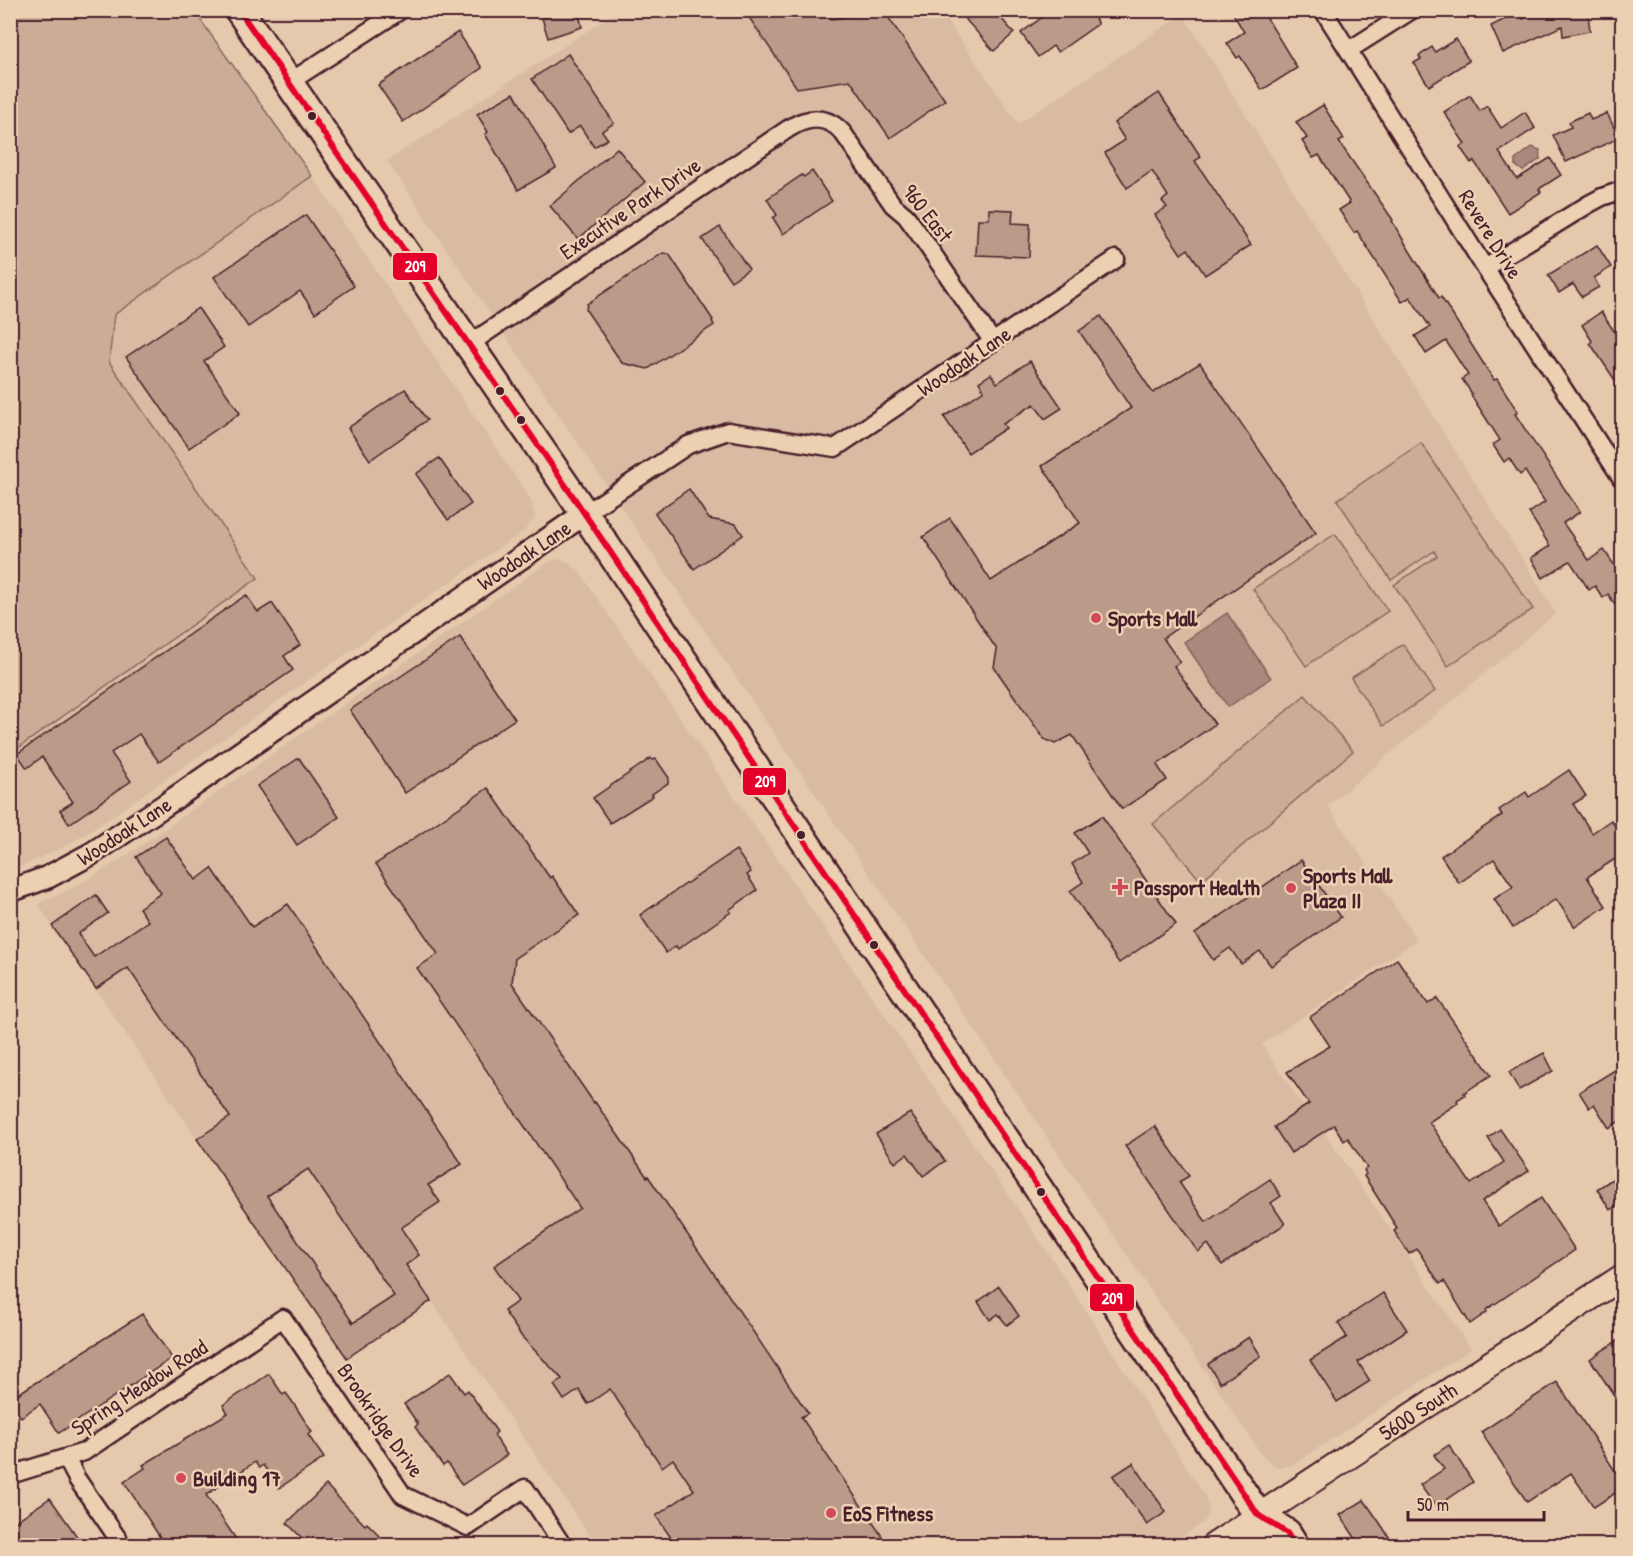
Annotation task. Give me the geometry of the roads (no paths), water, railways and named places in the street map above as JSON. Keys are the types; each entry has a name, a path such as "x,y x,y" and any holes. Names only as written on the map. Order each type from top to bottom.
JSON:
{"main road":[{"path":"239,10 584,514 1258,1515 1287,1533 1295,1545"},
{"name":"5600 South","path":"1213,1545 1623,1277"},
{"path":"1258,1515 1263,1545"}],"street":[{"path":"288,83 401,10"},
{"name":"Revere Drive","path":"1323,10 1485,268 1623,479"},
{"path":"1349,50 1412,10"},
{"name":"Executive Park Drive","path":"468,345 788,129 803,120 822,119"},
{"name":"960 East","path":"822,119 843,133 893,205 906,216 922,238 993,342"},
{"path":"1485,268 1589,204 1623,190"},
{"name":"Woodoak Lane","path":"10,891 48,877 91,854 688,444 728,431 835,448 1116,259"},
{"name":"Spring Meadow Road","path":"10,1475 84,1452 283,1318"},
{"name":"Brookridge Drive","path":"283,1318 403,1495 468,1527 525,1488 563,1545"},
{"path":"66,1458 77,1479 123,1545"}],"place":[{"name":"Sports Mall","path":"1096,618"},
{"name":"Passport Health","path":"1120,887"},
{"name":"Sports Mall Plaza II","path":"1291,888"},
{"name":"Building 17","path":"181,1478"},
{"name":"EoS Fitness","path":"831,1513"}]}
